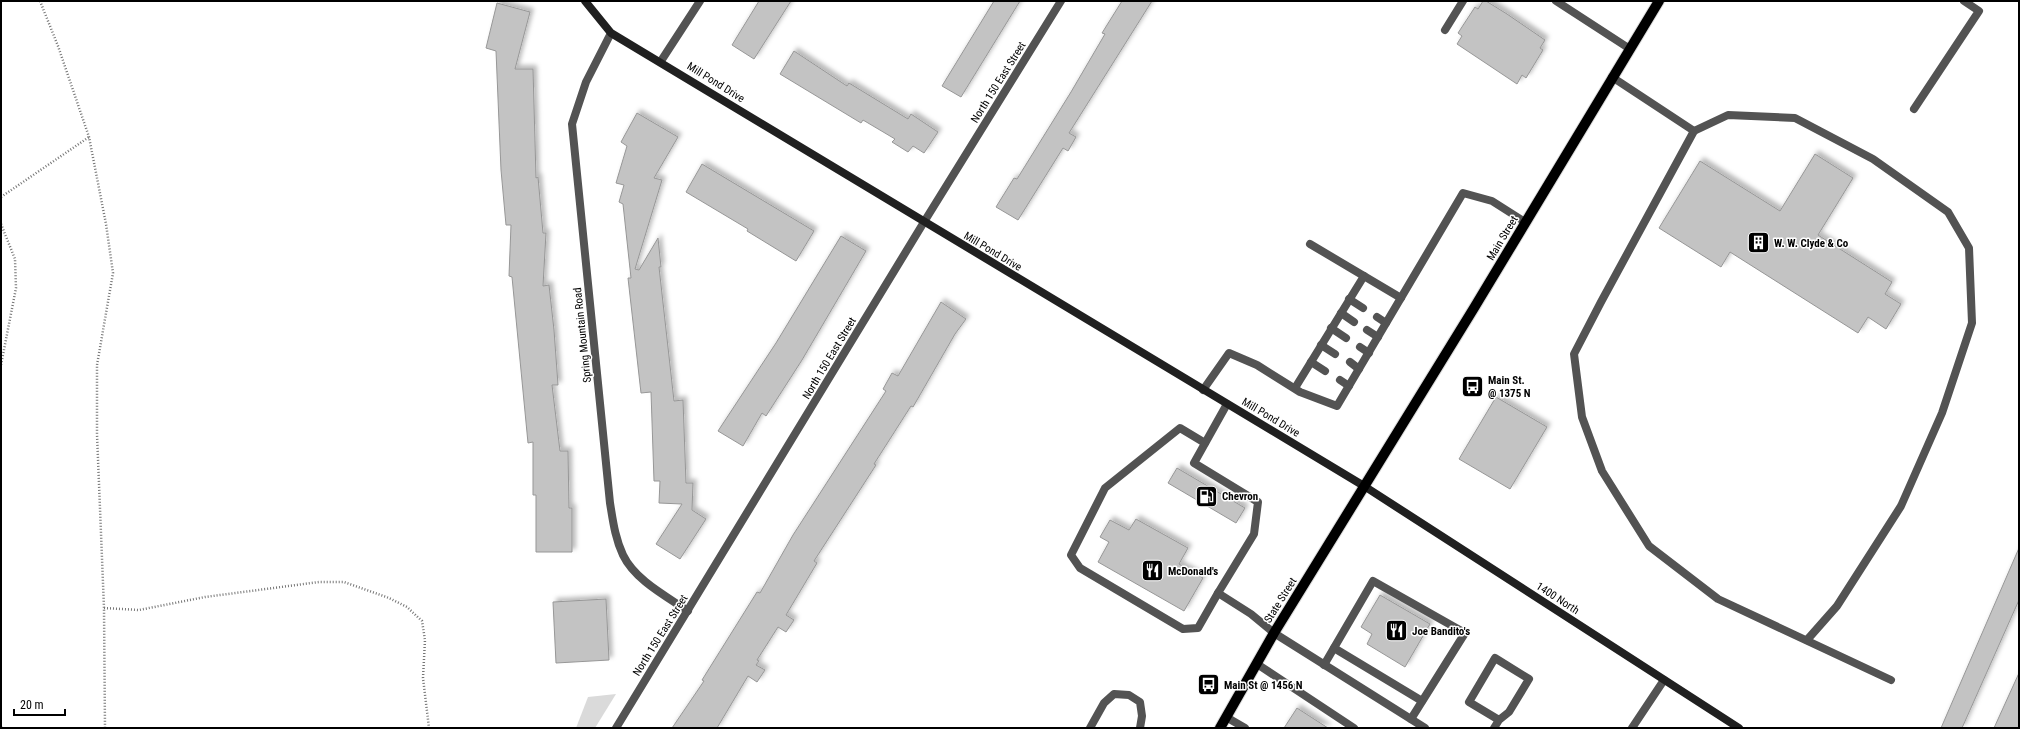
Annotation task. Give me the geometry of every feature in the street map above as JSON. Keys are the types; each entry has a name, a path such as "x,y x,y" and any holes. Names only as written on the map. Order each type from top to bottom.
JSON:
{"main road":[{"path":"585,1 611,33"},
{"name":"Main Street","path":"1364,486 1659,1"},
{"name":"Mill Pond Drive","path":"611,33 661,61 924,222 1364,486"},
{"name":"State Street","path":"1220,728 1274,633 1364,486"},
{"name":"1400 North","path":"1364,486 1739,728"}],"street":[{"path":"661,61 700,1"},
{"name":"North 150 East Street","path":"616,728 924,222 1061,1"},
{"path":"1445,30 1463,1"},
{"path":"1556,1 1630,48"},
{"path":"1914,109 1979,12 1964,1"},
{"name":"Spring Mountain Road","path":"611,33 586,82 572,124 610,503 616,536 624,556 637,573 652,587 688,611"},
{"path":"1612,77 1694,131"},
{"path":"1807,640 1837,606 1901,506 1942,413 1972,323 1969,248 1948,212 1873,159 1795,118 1728,115 1694,131 1574,354 1582,417 1602,471 1649,546 1718,599 1891,680"},
{"path":"1203,390 1229,354 1257,364 1295,388 1337,406 1463,193 1492,201 1525,222"},
{"path":"1310,244 1401,298"},
{"path":"1295,388 1364,276"},
{"path":"1349,299 1363,308"},
{"path":"1340,313 1354,322"},
{"path":"1377,317 1386,323"},
{"path":"1331,328 1346,338"},
{"path":"1368,330 1378,337"},
{"path":"1321,345 1336,354"},
{"path":"1360,347 1369,353"},
{"path":"1311,362 1325,371"},
{"path":"1350,362 1359,368"},
{"path":"1340,380 1349,386"},
{"path":"1205,442 1180,428 1105,488 1071,555 1080,568 1183,629 1198,628 1254,534 1258,502 1194,463 1227,404"},
{"path":"1324,664 1373,581 1465,633 1411,719"},
{"path":"1218,593 1251,614 1274,633 1425,728"},
{"path":"1334,648 1422,701"},
{"path":"1494,728 1499,720 1509,712 1529,679 1496,658 1469,702 1499,720"},
{"path":"1257,664 1354,728"},
{"path":"1632,728 1664,680"},
{"path":"1090,728 1104,703 1114,694 1129,695 1140,702 1142,716 1140,728"},
{"path":"1226,717 1245,728"}],"path":[{"path":"40,1 58,46 89,137 106,224 113,273 97,365 97,434 104,608 104,728"},
{"path":"1,196 89,137"},
{"path":"1,224 15,259 16,288 1,365"},
{"path":"104,608 139,610 205,597 319,582 344,582 389,598 407,607 422,621 425,640 423,678 429,728"}],"shaded area":[{"path":"616,694 595,728 576,728 588,697"}],"building":[{"path":"759,1 791,1 754,59 732,45"},
{"path":"994,1 1020,1 961,97 942,86"},
{"path":"1122,1 1152,1 1069,133 1076,137 1068,151 1063,148 1018,220 996,207 1014,178 1017,179 1071,92 1105,34 1102,33"},
{"path":"1483,1 1486,1 1507,14 1545,40 1540,48 1543,50 1526,78 1522,75 1517,84 1457,44 1462,36 1458,33 1475,7 1478,9"},
{"path":"497,3 530,12 515,69 533,69 536,178 538,177 543,233 546,233 543,286 549,285 554,330 558,385 552,385 560,451 568,451 569,508 572,508 572,552 536,552 536,495 533,495 533,442 528,443 512,277 509,276 511,225 506,225 501,170 496,51 486,48"},
{"path":"794,51 847,86 849,83 908,119 911,114 938,132 924,153 913,146 908,152 892,142 895,139 863,120 861,123 780,74"},
{"path":"637,113 678,137 654,178 662,180 635,269 639,270 658,238 661,267 659,267 674,401 683,400 686,483 693,483 692,510 706,519 680,559 656,544 682,504 659,503 660,481 654,481 651,392 641,393 628,278 631,278 623,204 619,202 624,185 616,183 627,146 621,142"},
{"name":"W. W. Clyde & Co","path":"1815,154 1853,178 1818,235 1892,282 1885,294 1901,304 1886,329 1868,317 1858,333 1730,252 1721,267 1659,228 1700,161 1780,211"},
{"path":"702,164 814,231 796,261 747,231 748,229 686,192"},
{"path":"841,236 866,251 802,360 766,416 762,413 743,446 718,431 776,343"},
{"path":"941,302 966,319 955,334 913,407 911,406 874,464 876,465 814,561 817,563 786,615 794,620 786,632 778,627 757,660 759,661 756,665 765,670 757,682 748,676 717,728 672,728 704,681 702,680 757,592 760,593 793,535 886,391 883,389 892,373 898,376"},
{"path":"1496,397 1547,427 1510,489 1459,459"},
{"name":"Chevron","path":"1177,468 1245,508 1236,523 1168,483"},
{"name":"McDonald's","path":"1136,519 1188,548 1179,564 1203,578 1184,611 1098,562 1109,542 1100,537 1110,520 1129,530"},
{"path":"2019,548 2019,600 1962,728 1941,728"},
{"name":"Joe Bandito's","path":"1380,595 1430,624 1405,667 1367,644 1372,634 1361,627"},
{"path":"606,599 609,660 556,663 553,602"},
{"path":"2019,673 2019,728 1994,728"},
{"path":"1297,708 1328,728 1284,728"}],"place":[{"name":"W. W. Clyde & Co","path":"1758,243"},
{"name":"Main St. @ 1375 N","path":"1473,386"},
{"name":"Chevron","path":"1206,496"},
{"name":"McDonald's","path":"1152,571"},
{"name":"Joe Bandito's","path":"1397,631"},
{"name":"Main St @ 1456 N","path":"1208,685"}]}
